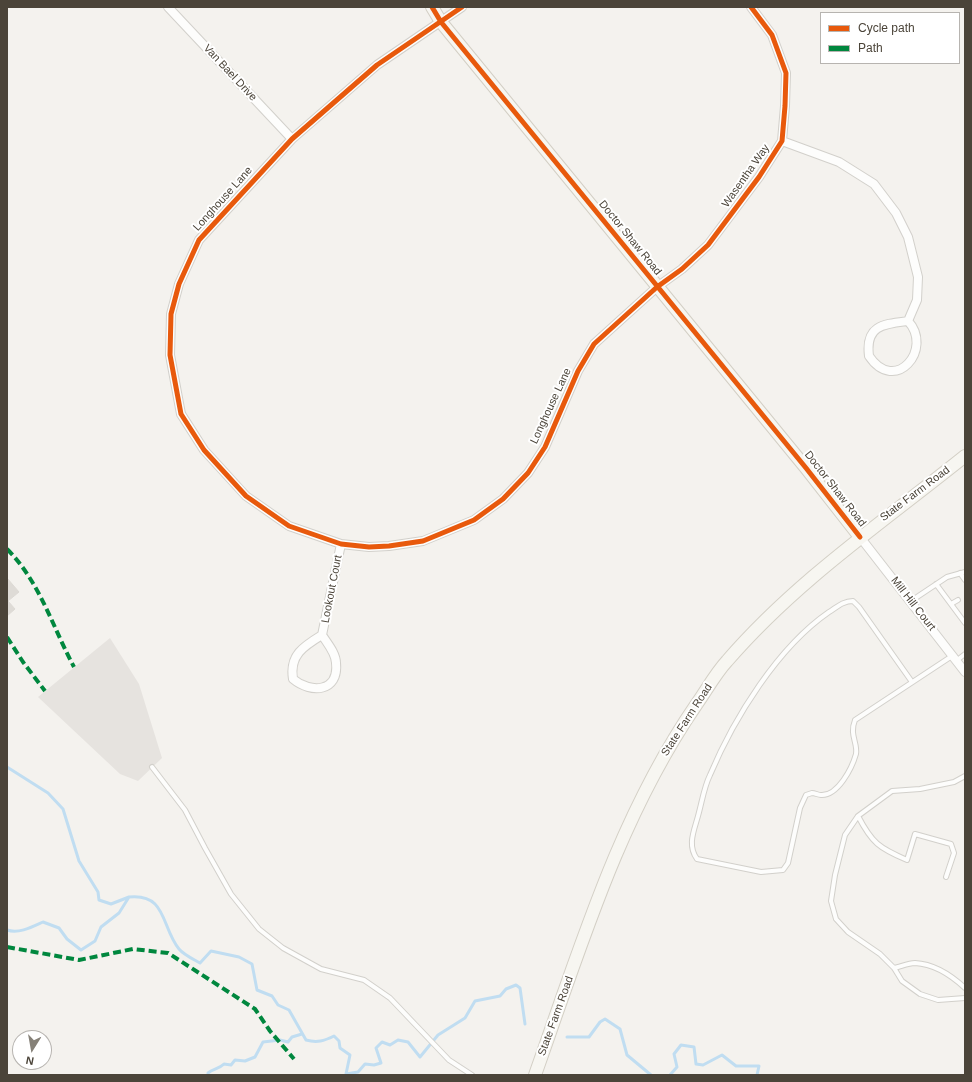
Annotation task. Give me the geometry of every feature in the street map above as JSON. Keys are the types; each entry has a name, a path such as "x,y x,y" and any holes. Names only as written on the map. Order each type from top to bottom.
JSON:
{"main road":[{"name":"Doctor Shaw Road","path":"432,7 441,22 806,468 860,537"},
{"name":"State Farm Road","path":"535,1075 602,889 640,799 676,734 725,663 755,629 796,589 860,537 910,500 965,456"}],"street":[{"name":"Van Bael Drive","path":"168,7 292,139"},
{"path":"441,22 462,7"},
{"name":"Wasentha Way","path":"657,287 682,269 708,245 759,177 782,141 786,73 772,35 751,7"},
{"name":"Longhouse Lane","path":"441,22 377,65 292,139 199,240 179,284 171,314 170,355 181,414 204,450 246,496 289,526 341,544 369,547 389,546 423,541 474,520 503,499 528,473 545,447 578,371 594,344 657,287"},
{"path":"782,141 839,162 874,184 896,213 908,238 918,277 917,300 908,321"},
{"path":"908,321 916,332 916,342 910,364 904,369 895,371 880,368 869,356 870,336 880,326 908,321"},
{"name":"Mill Hill Court","path":"860,537 965,672"},
{"name":"Lookout Court","path":"322,635 309,643 298,654 293,663 293,679 301,686 320,688 331,683 334,678 337,665 336,658 322,635 341,544"}],"lane":[{"path":"911,601 946,577 963,573 965,580"},
{"path":"936,584 964,620"},
{"path":"951,604 958,600"},
{"path":"912,682 859,607 853,601 845,601 813,624 774,664 748,705 709,776 692,839 692,852 696,859 761,872 783,870 788,863 800,808 806,795 812,792 821,796 832,792 850,768 856,752 852,728 855,720 912,682 954,658 965,654"},
{"path":"152,767 185,810 231,894 259,929 283,948 321,970 364,980 390,998 449,1060 472,1075"},
{"path":"965,776 954,782 920,789 892,791 858,816 845,835 835,875 831,901 836,919 848,932 880,954 894,968 902,981 920,994 938,1000 965,998"},
{"path":"858,816 867,834 882,849 907,860 915,834 951,844 954,854 946,878"},
{"path":"894,968 914,963 933,967 951,975 965,988"}],"shaded area":[{"path":"110,638 139,684 162,758 138,781 120,774 38,697"}],"building":[{"path":"7,578 19,592 8,601 15,609 7,616"}],"waterway":[{"path":"7,767 48,793 63,809 79,861 98,892 99,900 111,904 129,897"},
{"path":"7,930 21,931 43,922 59,928 67,939 81,950 95,941 101,927 119,913 129,897 141,897 150,900 162,913 173,940 183,953 200,963 211,951 239,957 252,964 257,990 272,996 278,1005 289,1010 306,1040 320,1041 334,1036 339,1041 340,1048 350,1055 346,1074 358,1072 365,1064 374,1065 381,1063 376,1048 382,1042 390,1045 398,1040 408,1042 420,1057 438,1035 465,1018 475,1001 500,996 506,989 516,985 520,988 525,1024"},
{"path":"567,1037 589,1037 600,1022 605,1019 620,1029 627,1055 651,1075"},
{"path":"208,1075 208,1073 224,1064 231,1065 235,1060 245,1061 255,1057 263,1042 280,1040 288,1042 292,1037 302,1034"},
{"path":"670,1075 677,1067 674,1054 681,1045 694,1047 696,1064 703,1065 722,1055 736,1066 759,1066 757,1075"}],"marked path":[{"path":"7,549 18,562 37,591 74,667"},
{"path":"7,637 23,662 45,691"},
{"path":"7,947 79,960 133,949 168,953 255,1009 270,1031 294,1059"}],"cycle path":[{"path":"432,7 441,22 806,468 860,537"},
{"path":"462,7 377,65 292,139 199,240 179,284 171,314 170,355 181,414 204,450 246,496 289,526 341,544 369,547 389,546 423,541 474,520 503,499 528,473 545,447 578,371 594,344 657,287 682,269 708,245 759,177 782,141 786,73 772,35 751,7"}]}
